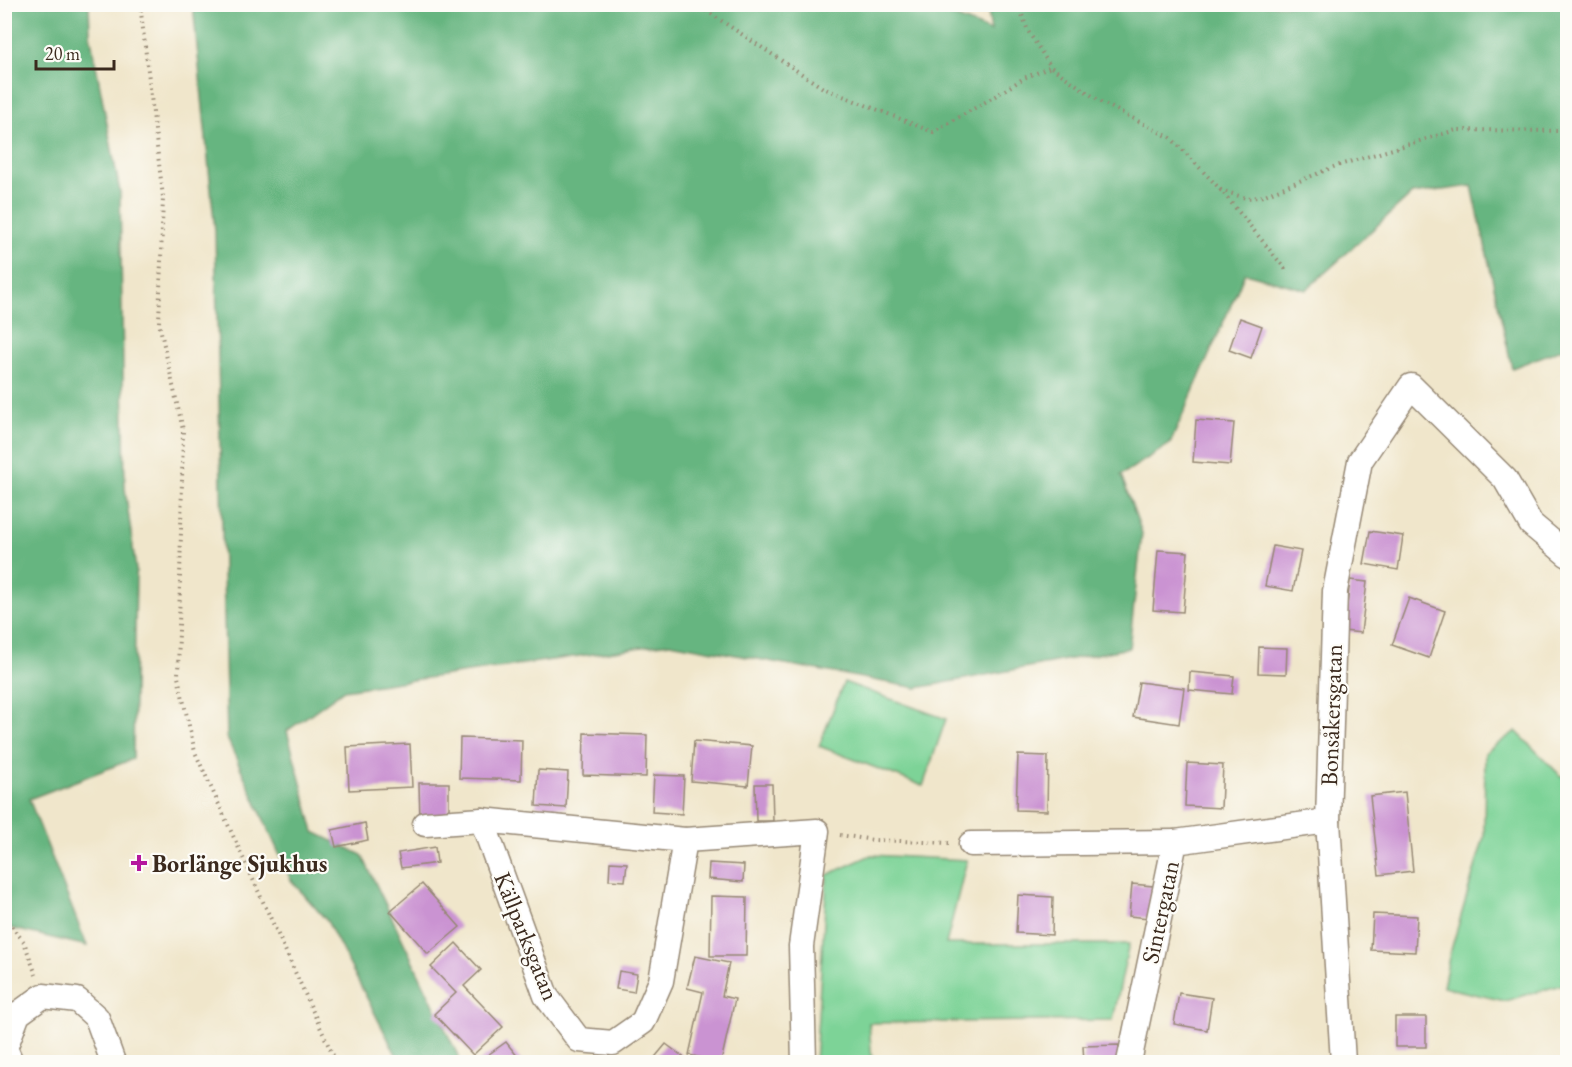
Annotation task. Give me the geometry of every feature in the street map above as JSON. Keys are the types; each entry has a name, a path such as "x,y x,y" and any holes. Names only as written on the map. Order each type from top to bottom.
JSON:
{"street":[{"name":"Bonsåkersgatan","path":"1343,1062 1328,821 1335,591 1359,461 1411,386 1505,479 1531,524 1568,555"},
{"path":"425,824 482,820 685,840 817,831 801,946 804,1062"},
{"name":"Källparksgatan","path":"482,820 546,996 579,1040 613,1043 643,1023 661,981 685,840"},
{"name":"Sintergatan","path":"1129,1062 1175,842 1328,821"},
{"path":"971,844 1175,842"},
{"path":"11,1062 5,1048 18,1014 43,996 77,1000 97,1018 113,1062"}],"path":[{"path":"140,4 163,197 159,323 183,430 178,677 195,752 336,1062"},
{"path":"696,4 823,88 933,132 1024,78 1051,67"},
{"path":"1018,4 1028,31 1051,67 1101,102 1171,138 1220,189 1287,271"},
{"path":"1220,189 1246,198 1260,197 1336,166 1456,130 1568,131"},
{"path":"817,831 873,840 971,844"},
{"path":"4,918 24,942 43,996"}],"green space":[{"path":"5,4 89,5 90,34 120,192 125,488 136,570 133,759 29,799 87,946 5,927"},
{"path":"922,4 991,31 987,5 1567,5 1567,347 1512,368 1472,186 1412,194 1306,290 1245,273 1170,444 1121,475 1142,533 1129,648 917,688 670,643 344,690 287,731 314,832 362,855 461,1062 400,1062 327,921 291,880 227,738 215,231 193,5"},
{"path":"844,682 946,719 923,786 819,746"},
{"path":"1516,731 1560,775 1567,778 1568,983 1505,1001 1443,987 1449,957 1484,837 1485,753"},
{"path":"871,855 967,860 946,944 1129,944 1113,1020 869,1023 872,1062 815,1062 827,875"}],"building":[{"path":"1240,318 1262,326 1251,358 1229,350"},
{"path":"1196,420 1234,423 1230,465 1193,462"},
{"path":"1370,531 1403,536 1398,570 1364,564"},
{"path":"1273,546 1301,551 1293,591 1265,586"},
{"path":"1158,550 1188,552 1183,612 1153,610"},
{"path":"1350,580 1367,582 1361,633 1344,631"},
{"path":"1409,598 1445,611 1429,658 1392,645"},
{"path":"1259,647 1287,648 1286,674 1258,673"},
{"path":"1190,672 1234,676 1232,694 1189,690"},
{"path":"1139,682 1184,688 1179,724 1133,717"},
{"path":"584,733 647,735 646,777 583,775"},
{"path":"460,738 522,740 521,780 459,778"},
{"path":"694,741 752,746 748,786 691,781"},
{"path":"410,744 412,787 349,790 347,747"},
{"path":"1018,755 1048,756 1047,811 1016,810"},
{"path":"1187,763 1223,765 1221,808 1185,806"},
{"path":"538,770 568,772 566,808 536,806"},
{"path":"654,775 684,776 682,814 652,812"},
{"path":"419,783 449,783 449,821 420,821"},
{"path":"755,784 772,784 773,821 756,821"},
{"path":"1405,792 1413,871 1379,875 1370,796"},
{"path":"365,823 368,840 336,847 332,830"},
{"path":"435,847 437,863 401,868 398,853"},
{"path":"610,862 627,863 625,881 609,880"},
{"path":"709,863 744,865 743,882 708,879"},
{"path":"422,884 460,927 428,954 390,911"},
{"path":"1132,884 1153,886 1149,918 1129,916"},
{"path":"1018,895 1053,897 1052,935 1016,933"},
{"path":"711,896 747,897 746,956 710,956"},
{"path":"1373,914 1417,916 1415,952 1371,950"},
{"path":"456,943 481,970 464,986 503,1027 473,1055 434,1014 456,993 431,967"},
{"path":"695,956 729,963 722,996 735,999 721,1062 689,1055 703,992 687,988"},
{"path":"619,971 637,974 634,992 616,989"},
{"path":"1179,993 1212,998 1207,1030 1174,1024"},
{"path":"1395,1017 1426,1017 1426,1047 1395,1047"},
{"path":"506,1042 522,1062 478,1062"},
{"path":"666,1044 690,1062 651,1062"},
{"path":"1119,1045 1119,1062 1084,1062 1083,1046"}],"place":[{"name":"Borlänge Sjukhus","path":"139,863"}]}
